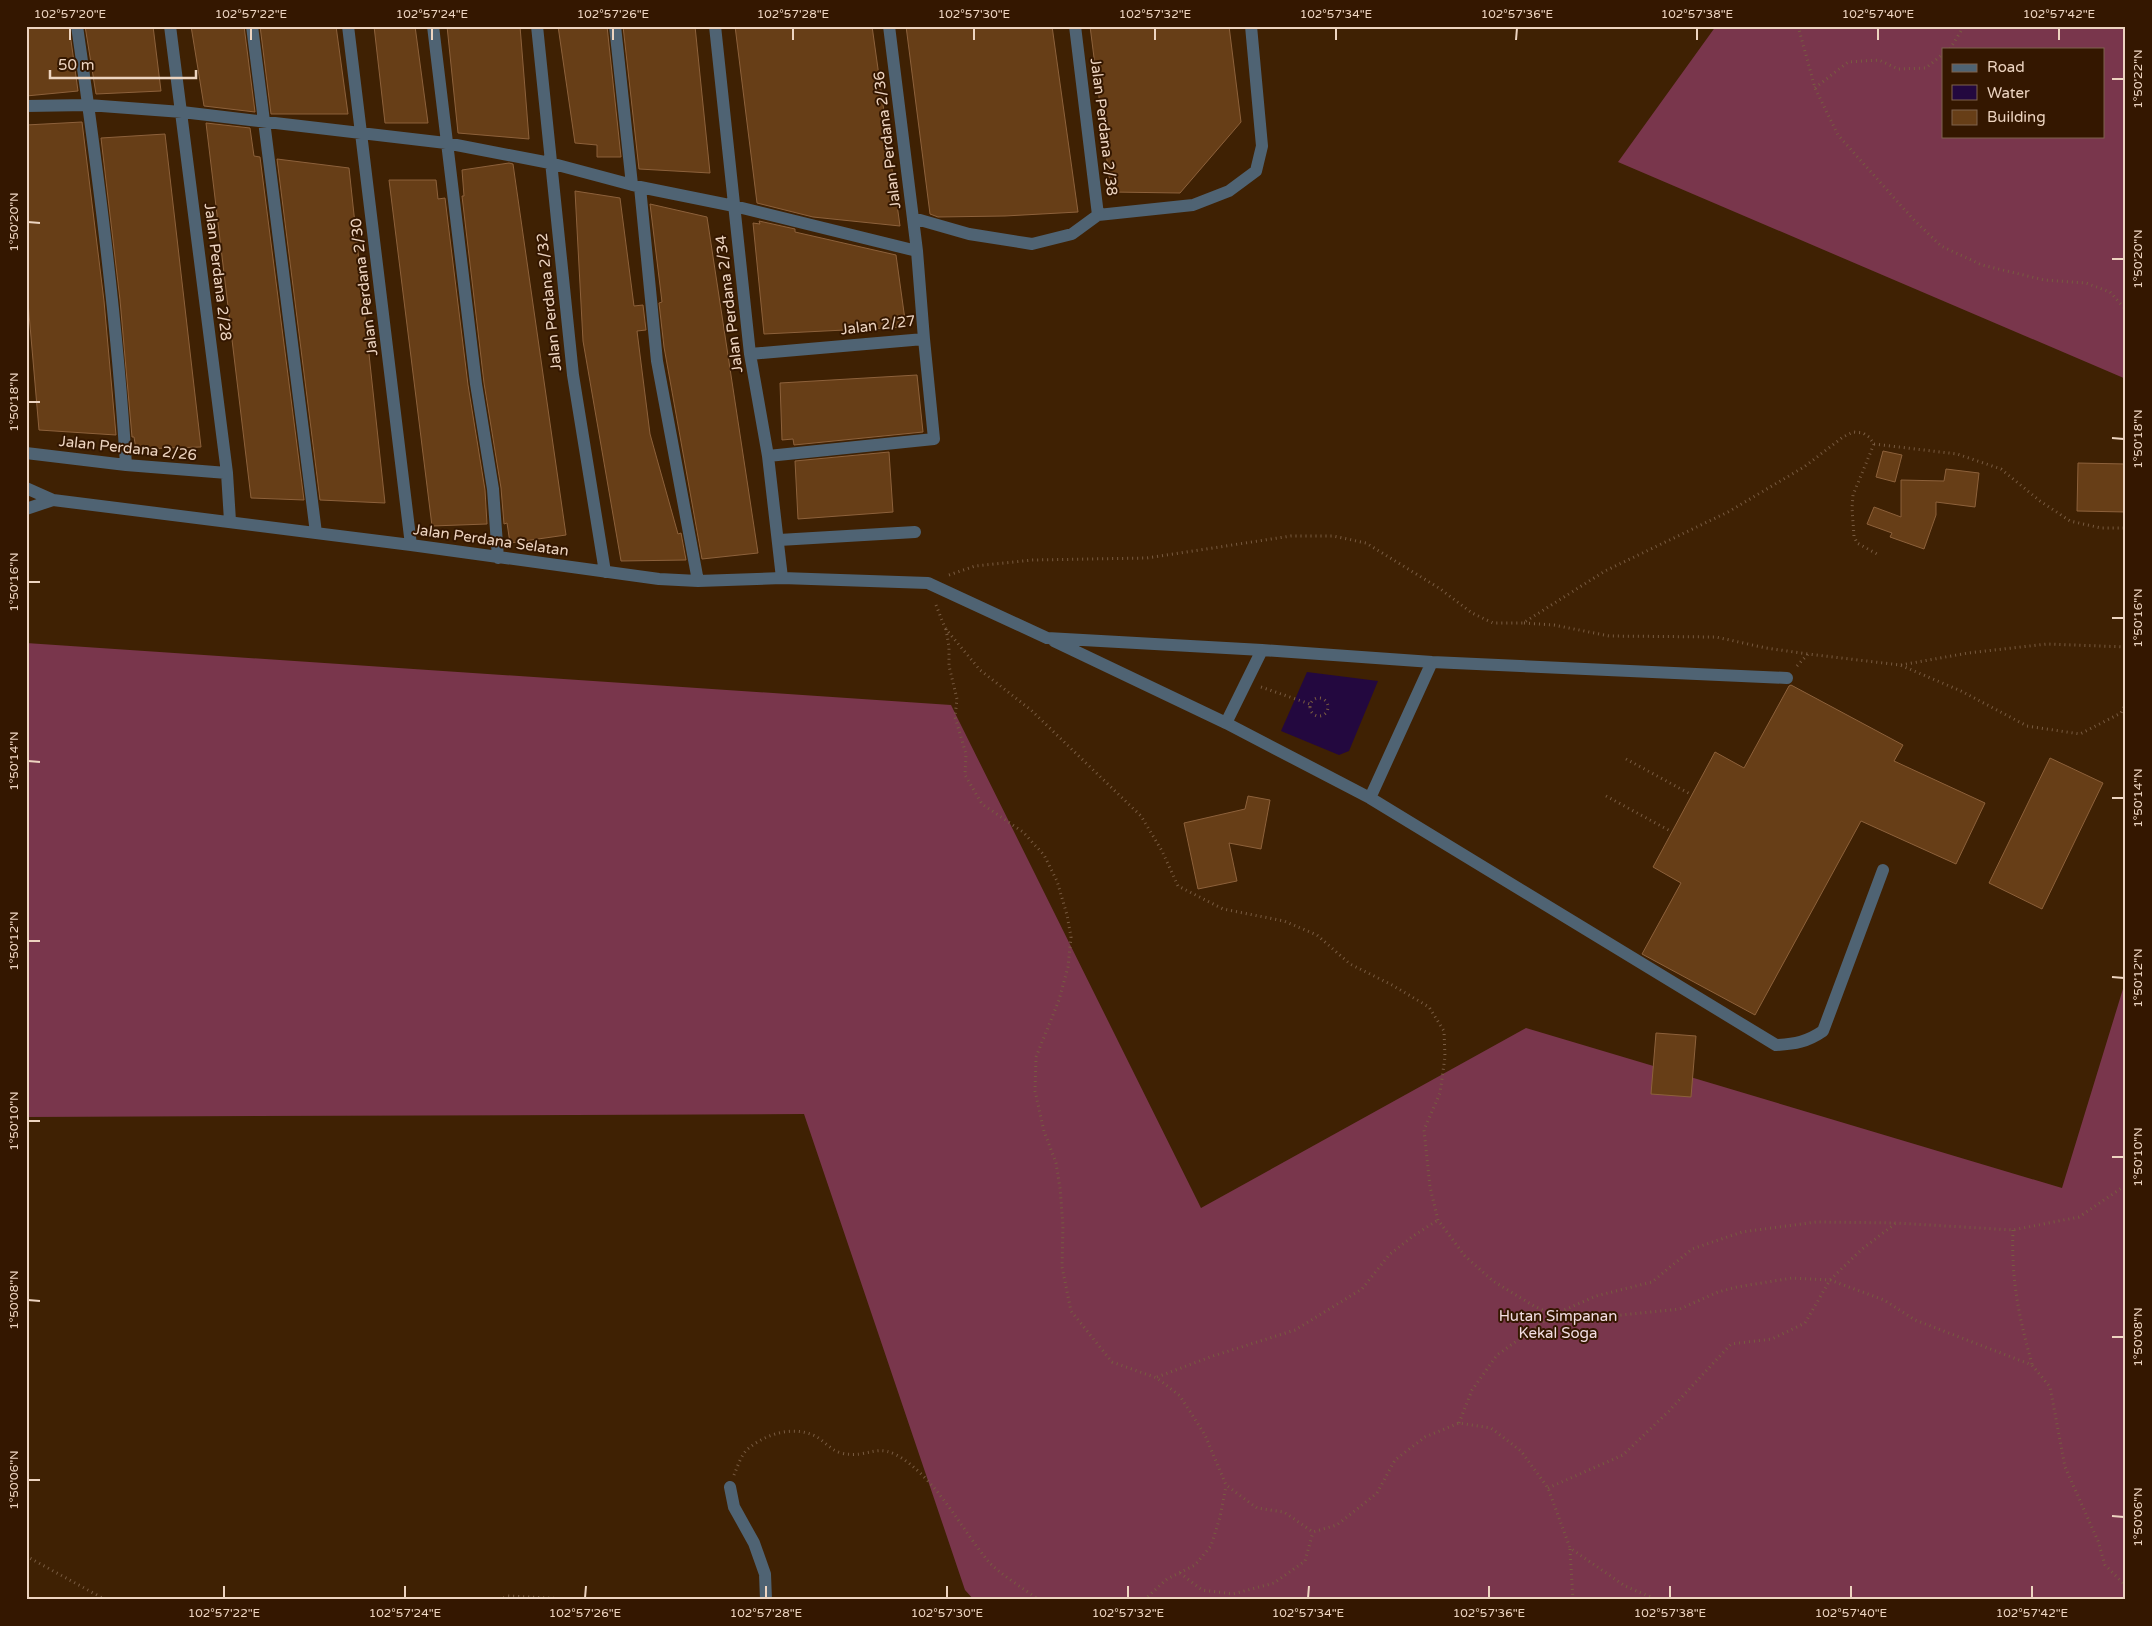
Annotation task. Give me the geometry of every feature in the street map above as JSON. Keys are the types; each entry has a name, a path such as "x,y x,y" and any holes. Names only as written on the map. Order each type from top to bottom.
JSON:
{"street":[{"path":"77,26 122,395 126,465"},
{"name":"Jalan Perdana 2/28","path":"170,26 227,473 230,521"},
{"path":"252,26 316,533"},
{"name":"Jalan Perdana 2/30","path":"348,26 411,545"},
{"path":"433,26 476,384 493,489 498,558"},
{"name":"Jalan Perdana 2/32","path":"537,26 573,375 605,572"},
{"path":"616,26 657,362 698,581"},
{"name":"Jalan Perdana 2/34","path":"715,26 750,354 768,456 782,578"},
{"name":"Jalan Perdana 2/36","path":"889,26 917,250"},
{"name":"Jalan Perdana 2/38","path":"913,218 969,234 1032,244 1072,234 1098,215 1075,26"},
{"path":"1098,215 1193,205 1229,191 1256,171 1262,146 1251,26"},
{"path":"26,106 88,105 182,112 446,143 550,163 636,186 734,206 917,250"},
{"name":"Jalan 2/27","path":"750,354 924,339 917,250"},
{"path":"768,456 934,439 924,339"},
{"name":"Jalan Perdana 2/26","path":"26,453 126,465 227,473"},
{"path":"26,488 52,500"},
{"path":"26,509 52,500"},
{"name":"Jalan Perdana Selatan","path":"52,500 230,521 659,579 698,581 782,578 928,583"},
{"path":"779,540 915,532"},
{"path":"928,583 1226,723 1370,798 1776,1045 1799,1043 1811,1039 1822,1031 1883,870"},
{"path":"1047,638 1432,662 1787,678"},
{"path":"1226,723 1262,650"},
{"path":"1370,798 1432,662"},
{"path":"730,1487 734,1507 754,1543 765,1574 766,1600"}],"path":[{"path":"1798,26 1815,88 1838,135 1913,219 1941,246 1982,265 2044,280 2086,283 2110,292 2126,310"},
{"path":"1951,48 1964,26"},
{"path":"1815,88 1848,62 1879,60 1898,69 1926,68 1942,55"},
{"path":"1523,623 1605,571 1728,512 1804,467 1843,437 1853,432 1863,433 1874,444 1957,454 2001,469 2040,501 2070,521 2101,528 2126,528"},
{"path":"1874,444 1853,495 1852,508 1854,536 1857,544 1877,554"},
{"path":"1313,1532 1284,1512 1257,1508 1226,1485 1205,1435 1180,1396 1157,1378 1112,1362 1071,1311 1062,1267 1063,1226 1056,1163 1044,1131 1035,1092 1036,1057 1059,1000 1068,967 1070,937 1067,915 1057,881 1044,855 1023,832 982,804 965,775 966,754 955,717 957,700 949,666 946,628 928,583 974,566 1032,560 1147,558 1291,536 1333,536 1366,543 1438,588 1472,613 1493,623 1554,626 1609,636 1716,637 1766,648 1900,665 1961,691 2027,726 2080,734 2121,713 2126,703"},
{"path":"946,628 980,670 1031,710 1141,816 1162,852 1178,886 1223,909 1284,922 1317,935 1350,964 1392,985 1429,1008 1444,1031 1445,1057 1440,1093 1424,1130 1430,1187 1438,1220 1465,1256 1493,1281 1534,1306 1553,1315 1621,1316 1680,1309 1718,1292 1737,1287 1792,1278 1830,1280 1884,1300 1916,1320 2032,1365"},
{"path":"1900,665 1968,653 2047,644 2126,647"},
{"path":"1787,678 1808,654"},
{"path":"1246,682 1310,704"},
{"path":"1321,699 1328,705 1327,710 1320,716 1316,715 1310,708 1310,704 1313,700 1321,699"},
{"path":"1626,759 1692,795"},
{"path":"1606,796 1672,832"},
{"path":"1459,1423 1472,1390 1497,1355 1553,1315 1596,1296 1652,1282 1692,1250 1742,1232 1816,1222 1896,1223 2013,1230 2079,1217 2126,1185"},
{"path":"1157,1378 1213,1356 1295,1330 1362,1289 1389,1256 1413,1236 1438,1220"},
{"path":"1548,1488 1623,1455 1668,1411 1731,1344 1772,1340 1805,1322 1830,1280 1861,1250 1896,1223"},
{"path":"2013,1230 2012,1262 2017,1302 2032,1365 2050,1387 2065,1467 2098,1541 2105,1564 2126,1586"},
{"path":"1313,1532 1337,1525 1377,1493 1395,1460 1425,1436 1459,1423 1491,1428 1521,1451 1548,1488 1570,1548 1573,1600"},
{"path":"730,1487 740,1461 748,1449 775,1434 797,1430 815,1435 840,1452 860,1454 885,1449 906,1460 924,1477 961,1523 989,1563 1040,1600"},
{"path":"1144,1600 1167,1579 1195,1565 1211,1546 1220,1517 1226,1485"},
{"path":"1180,1573 1202,1590 1233,1594 1274,1583 1305,1561 1313,1532"},
{"path":"1570,1548 1625,1586 1658,1600"},
{"path":"26,1556 106,1600"},
{"path":"499,1600 508,1596 591,1600"}],"green space":[{"path":"1716,26 2126,26 2126,379 1618,162"},
{"name":"Hutan Simpanan Kekal Soga","path":"26,643 951,705 1201,1208 1526,1028 2062,1188 2126,979 2126,1600 974,1600 965,1590 804,1114 26,1117"}],"water":[{"path":"1307,672 1378,681 1349,751 1339,755 1281,731"}],"building":[{"path":"26,26 69,26 78,91 26,96"},
{"path":"85,26 153,26 161,91 96,94"},
{"path":"191,26 244,26 255,112 204,106"},
{"path":"260,26 336,26 348,114 271,114"},
{"path":"374,26 415,26 428,123 385,123"},
{"path":"447,26 520,26 529,139 458,133"},
{"path":"558,26 607,26 621,157 597,157 597,145 575,143"},
{"path":"623,26 695,26 710,173 639,169"},
{"path":"735,26 872,26 900,226 813,217 757,203"},
{"path":"906,26 1052,26 1078,212 938,217 930,214"},
{"path":"1090,26 1229,26 1241,122 1180,193 1111,192"},
{"path":"82,122 104,301 116,435 39,430 26,279 26,125"},
{"path":"206,123 250,128 254,156 260,157 304,500 251,498"},
{"path":"165,134 201,447 136,449 134,437 132,437 120,300 101,138"},
{"path":"277,159 349,168 385,503 320,500"},
{"path":"513,164 566,535 510,543 507,523 504,524 501,488 484,383 462,196 464,196 462,170"},
{"path":"389,180 436,180 438,199 445,198 468,385 485,490 487,524 432,526"},
{"path":"575,191 620,198 634,306 643,305 646,330 637,331 650,434 678,534 681,533 686,560 621,561 583,341"},
{"path":"650,204 707,217 758,553 702,559 664,347 659,303 662,302"},
{"path":"759,221 795,229 795,232 896,255 906,327 764,334 753,223 760,224"},
{"path":"917,375 923,432 794,445 793,439 782,440 780,383"},
{"path":"1883,451 1902,455 1895,482 1876,477"},
{"path":"889,452 893,512 798,519 795,461"},
{"path":"2078,463 2126,464 2126,512 2077,511"},
{"path":"1946,469 1979,473 1975,507 1936,502 1936,515 1924,549 1890,537 1892,533 1867,524 1874,507 1901,517 1901,480 1944,481"},
{"path":"1791,685 1903,745 1894,761 1985,803 1956,864 1861,821 1755,1015 1642,954 1681,883 1653,867 1715,752 1744,768"},
{"path":"2050,758 2103,783 2042,909 1989,883"},
{"path":"1248,796 1270,800 1261,849 1229,843 1237,881 1198,889 1184,823 1245,809"},
{"path":"1656,1033 1696,1036 1691,1097 1651,1094"}]}
